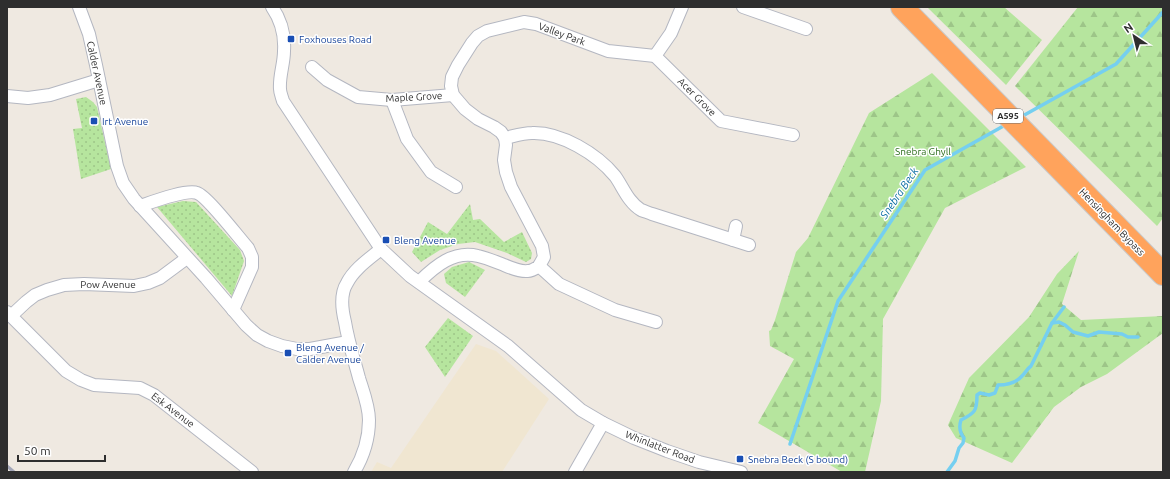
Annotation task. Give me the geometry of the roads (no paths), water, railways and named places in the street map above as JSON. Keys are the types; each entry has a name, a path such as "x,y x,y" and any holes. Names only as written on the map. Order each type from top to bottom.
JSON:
{"highway":[{"name":"Hensingham Bypass","path":"902,7 1163,274"}],"street":[{"name":"Calder Avenue","path":"78,7 89,34 100,80 117,166 123,182 140,206 246,325 257,335 282,346 297,349 310,349 348,342"},
{"path":"272,7 281,24 283,38 284,51 280,77 280,89 283,101 381,249 405,272 508,346 582,410 603,424 575,472"},
{"path":"655,56 671,33 682,7"},
{"path":"743,7 806,29"},
{"name":"Valley Park","path":"453,95 451,86 452,77 458,65 478,36 487,30 524,22 536,24 608,51 655,56"},
{"name":"Acer Grove","path":"655,56 721,121 793,136"},
{"name":"Maple Grove","path":"312,67 327,80 358,97 392,100 453,95"},
{"path":"7,96 28,98 50,95 100,80"},
{"path":"419,282 442,262 452,257 465,254 478,256 518,270 528,271 539,266 544,257 542,246 511,187 506,172 504,160 506,145 505,138 494,126 478,119 464,109 453,95"},
{"path":"392,100 407,139 431,172 456,187"},
{"path":"505,138 533,133 563,138 606,166 631,201 640,209 749,245"},
{"path":"140,206 186,192 197,193 206,200 248,248 252,257 252,267 233,310"},
{"path":"733,240 736,226"},
{"path":"354,472 362,455 367,436 369,419 366,401 348,342 342,299 346,284 353,273 381,249"},
{"name":"Pow Avenue","path":"9,314 35,295 64,285 84,284 134,286 148,283 160,278 187,258"},
{"path":"539,266 559,284 616,310 656,322"},
{"name":"Esk Avenue","path":"9,314 66,371 81,380 94,385 140,388 154,395 252,472"},
{"name":"Whinlatter Road","path":"603,424 667,451 699,462 741,472"}],"waterway":[{"name":"Snebra Beck","path":"1019,118 1116,64 1163,12"},
{"name":"Snebra Beck","path":"790,444 838,301 925,170 1007,124"},
{"path":"947,472 955,461 959,448 963,443 964,438 960,427 961,420 972,413 976,408 977,395 980,393 989,395 995,393 998,385 1011,383 1022,376 1031,366 1052,323 1064,307"},
{"path":"1052,323 1059,322 1073,332 1088,336 1099,332 1122,334 1128,337 1138,337"}],"railway":[{"path":"7,466 14,472"}],"place":[{"name":"Foxhouses Road","path":"291,39"},
{"name":"Irt Avenue","path":"94,121"},
{"name":"Bleng Avenue","path":"386,240"},
{"name":"Bleng Avenue / Calder Avenue","path":"288,353"},
{"name":"Snebra Beck (S bound)","path":"740,459"}],"park label":[{"name":"Snebra Ghyll","path":"923,151"}]}
